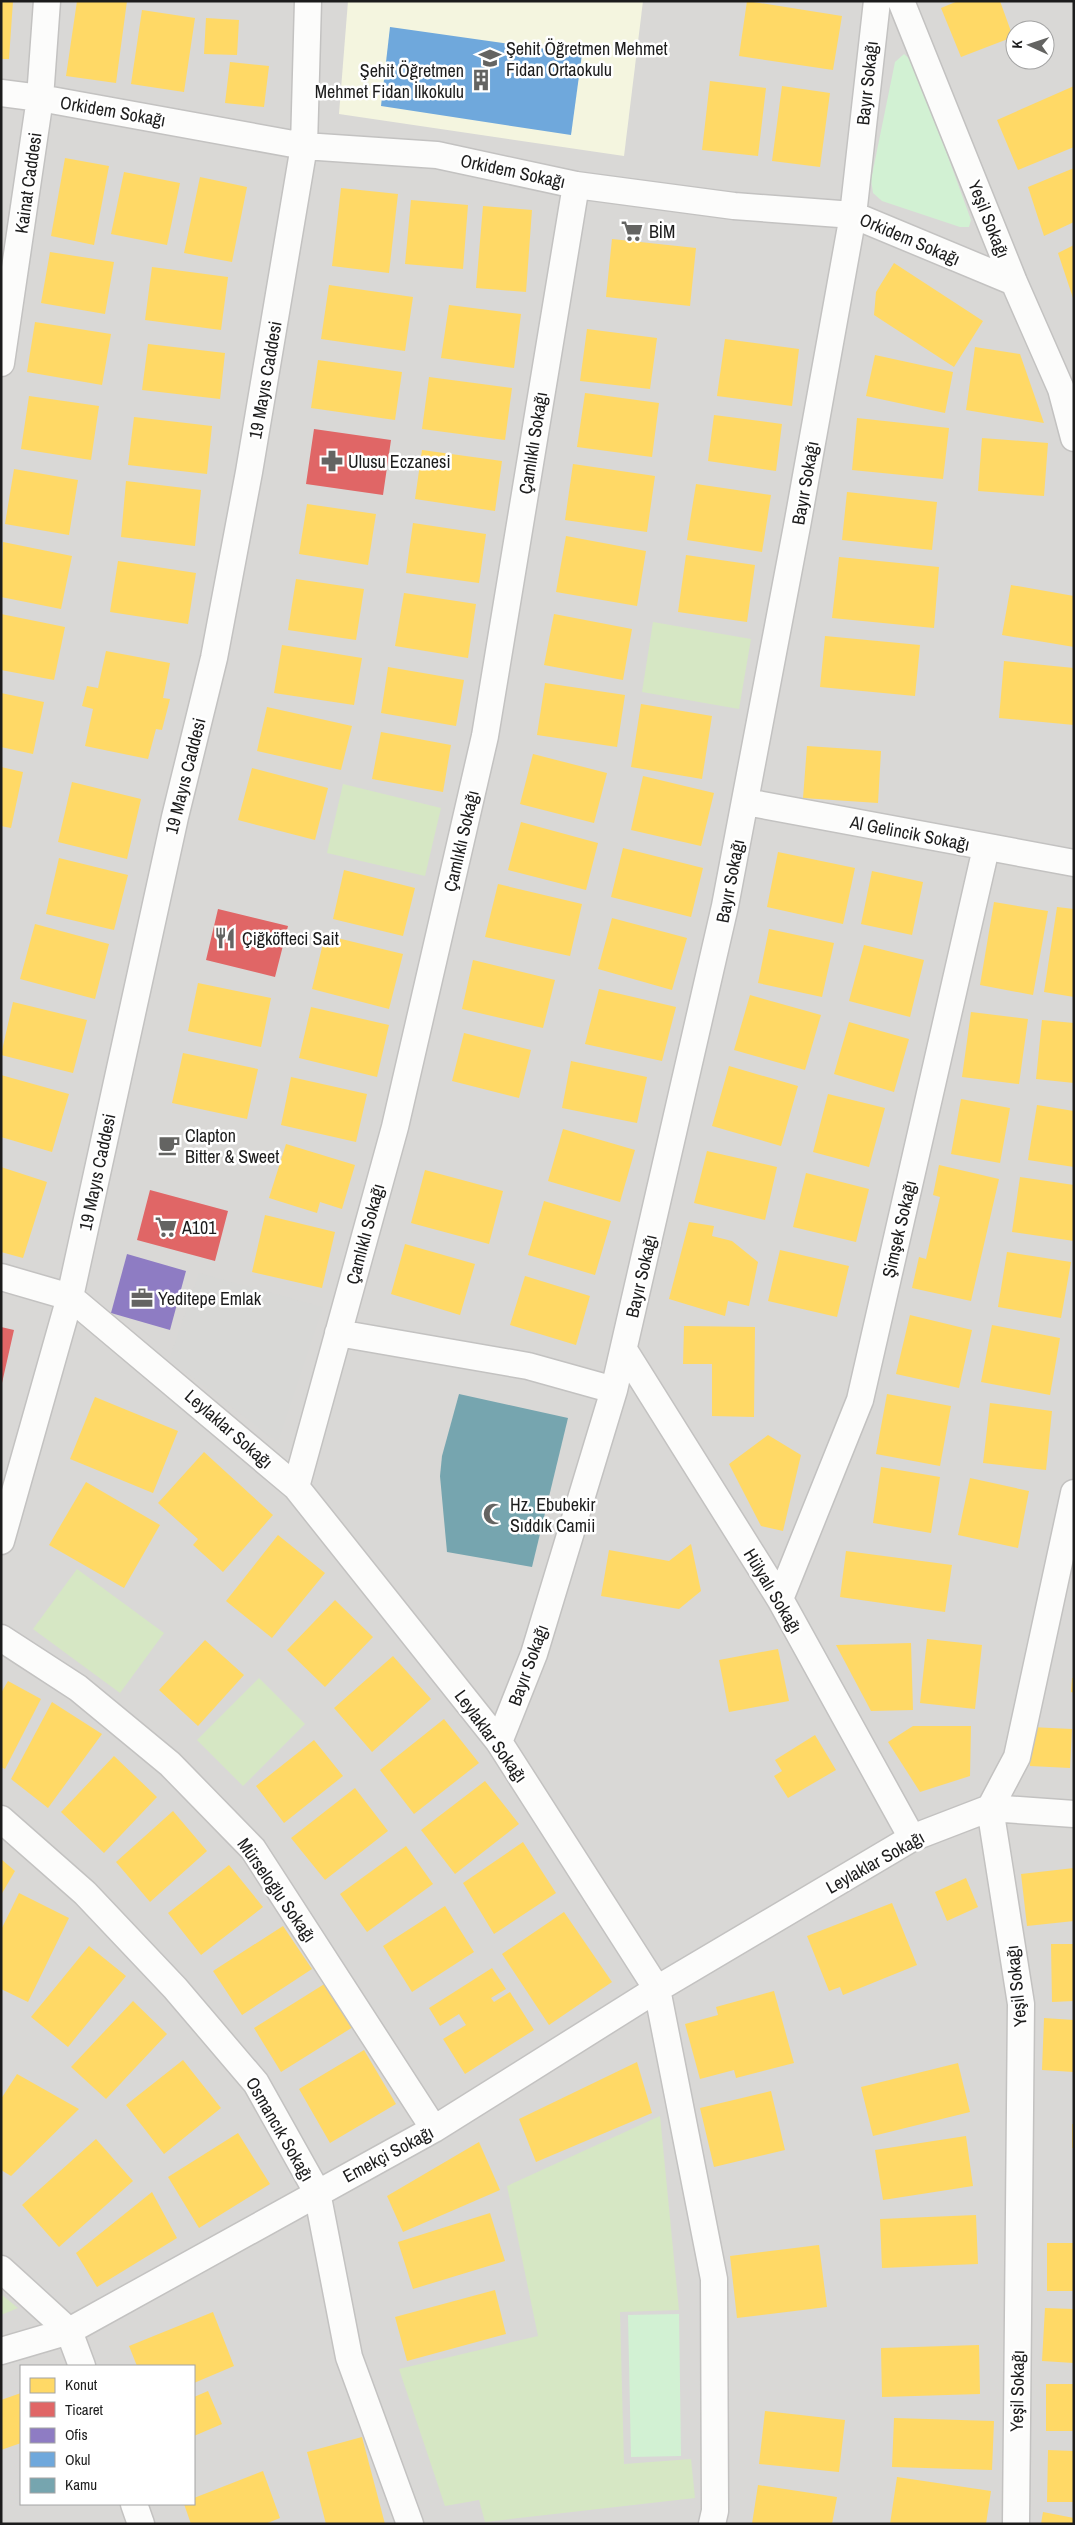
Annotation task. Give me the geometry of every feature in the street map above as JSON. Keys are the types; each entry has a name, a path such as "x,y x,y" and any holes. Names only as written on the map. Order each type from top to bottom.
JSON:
{"street":[{"name":"Kainat Caddesi","path":"1,363 40,98 47,1"},
{"name":"19 Mayıs Caddesi","path":"1,1541 70,1297 175,817 214,658 250,472 304,146 308,1"},
{"name":"Bayır Sokağı","path":"499,1742 534,1654 614,1390 723,916 746,802 853,215 877,1"},
{"name":"Yeşil Sokağı","path":"901,1 1014,282 1061,389 1074,438"},
{"name":"Orkidem Sokağı","path":"1,93 40,98 304,146 437,154 576,184 734,206 853,215 1014,282"},
{"name":"Çamlıklı Sokağı","path":"296,1487 395,1127 485,736 576,184"},
{"name":"Al Gelincik Sokağı","path":"746,802 1074,863"},
{"name":"Şimşek Sokağı","path":"780,1599 860,1400 986,848"},
{"name":"Leylaklar Sokağı","path":"1,1278 70,1297 296,1487 499,1742 656,1989 912,1838 990,1808"},
{"path":"338,1333 528,1366 614,1390"},
{"name":"Hülyalı Sokağı","path":"624,1350 780,1599 912,1838"},
{"path":"1074,1493 1017,1757 990,1808 1074,1814"},
{"name":"Mürseloğlu Sokağı","path":"1,1638 78,1688 162,1758 253,1849 434,2129"},
{"name":"Yeşil Sokağı","path":"990,1808 1021,2004 1016,2524"},
{"name":"Osmancık Sokağı","path":"1,1819 85,1893 175,1988 256,2083 317,2192 349,2357 410,2524"},
{"path":"656,1989 714,2280 715,2511 712,2524"},
{"name":"Emekçi Sokağı","path":"1,2351 69,2330 434,2129 656,1989"},
{"path":"1,2269 69,2330 82,2365"},
{"path":"134,2505 141,2524"}],"shaded area":[{"path":"1,1 1074,1 1074,2524 1,2524"},
{"name":"Şehit Öğretmen Mehmet Fidan Ortaokulu","path":"348,1 643,1 624,156 339,114"},
{"path":"199,1273 323,1307 278,1442 169,1360"}],"green space":[{"path":"904,54 914,63 971,220 969,227 960,227 882,201 873,193 871,180 895,62"},
{"path":"653,622 751,639 739,709 642,692"},
{"path":"343,784 441,808 425,876 327,853"},
{"path":"77,1569 164,1633 120,1693 33,1629"},
{"path":"259,1678 305,1724 243,1786 197,1740"},
{"path":"660,2116 679,2310 620,2312 624,2464 691,2459 695,2498 485,2522 479,2500 445,2506 399,2369 538,2336 507,2186"},
{"path":"1,2294 18,2308 1,2315"},
{"path":"679,2314 681,2456 631,2457 628,2315"}],"building: Konut":[{"path":"1,1 13,1 9,59 1,59"},
{"path":"77,1 127,1 116,83 66,76"},
{"path":"747,1 842,16 833,70 739,56"},
{"path":"958,1 1000,1 1007,20 1005,20 1005,40 961,57 941,8"},
{"path":"142,10 195,18 184,92 131,84"},
{"path":"206,18 239,20 237,55 204,54"},
{"path":"230,62 269,66 264,107 225,103"},
{"path":"710,81 766,88 758,156 702,150"},
{"path":"782,86 830,93 820,167 772,161"},
{"path":"1074,86 1074,147 1018,170 997,120"},
{"path":"65,158 109,166 94,245 51,236"},
{"path":"1074,168 1074,222 1044,236 1028,187"},
{"path":"124,172 180,183 167,245 111,234"},
{"path":"200,177 247,187 232,262 184,253"},
{"path":"341,188 398,194 389,273 332,266"},
{"path":"411,200 468,205 463,269 405,264"},
{"path":"483,206 532,210 526,292 476,288"},
{"path":"612,239 696,248 690,306 606,297"},
{"path":"1074,245 1074,298 1073,298 1058,253"},
{"path":"50,252 114,262 105,314 41,303"},
{"path":"894,263 983,321 954,367 874,315 876,292"},
{"path":"152,267 228,277 221,330 145,320"},
{"path":"329,285 413,297 405,351 321,339"},
{"path":"449,305 521,314 514,368 441,358"},
{"path":"35,322 111,334 102,385 27,372"},
{"path":"587,329 657,338 650,389 580,381"},
{"path":"725,339 799,349 792,406 717,396"},
{"path":"148,344 225,353 220,399 142,390"},
{"path":"975,347 1020,354 1044,423 966,410"},
{"path":"875,355 953,372 945,413 866,396"},
{"path":"318,360 402,372 395,420 311,408"},
{"path":"429,377 512,388 505,440 422,429"},
{"path":"585,393 659,403 652,457 577,447"},
{"path":"29,396 99,406 91,460 21,449"},
{"path":"714,415 782,424 776,471 708,461"},
{"path":"134,417 212,426 207,474 128,465"},
{"path":"857,418 949,428 943,479 852,470"},
{"path":"982,438 1048,443 1044,496 978,491"},
{"path":"422,450 502,461 495,511 415,499"},
{"path":"573,464 655,476 647,532 565,520"},
{"path":"14,469 78,480 69,535 5,524"},
{"path":"126,481 201,490 195,546 121,537"},
{"path":"696,484 771,495 762,552 687,540"},
{"path":"847,492 937,502 932,550 842,540"},
{"path":"307,504 376,514 368,565 299,554"},
{"path":"413,523 486,534 479,583 406,573"},
{"path":"566,536 646,551 637,606 556,592"},
{"path":"3,542 72,556 61,609 1,597"},
{"path":"686,555 755,565 747,622 678,612"},
{"path":"839,557 939,567 934,628 832,618"},
{"path":"118,561 196,573 188,624 110,612"},
{"path":"296,579 364,589 356,640 288,630"},
{"path":"1011,585 1074,596 1074,647 1002,635"},
{"path":"404,593 476,604 468,658 395,646"},
{"path":"1,614 65,627 54,680 1,670"},
{"path":"554,614 632,629 623,680 544,665"},
{"path":"825,636 920,645 915,696 820,687"},
{"path":"282,645 362,658 354,705 274,693"},
{"path":"106,651 170,663 163,698 170,699 162,730 156,729 148,759 85,746 93,709 82,706 87,686 98,688"},
{"path":"1004,661 1074,668 1074,725 999,718"},
{"path":"388,667 464,680 456,726 381,713"},
{"path":"545,683 625,695 617,747 537,735"},
{"path":"1,693 44,702 33,754 1,747"},
{"path":"641,704 712,716 702,779 631,767"},
{"path":"267,707 352,726 341,770 257,751"},
{"path":"381,732 451,745 443,792 372,779"},
{"path":"807,746 881,751 878,803 803,798"},
{"path":"533,754 607,773 594,823 520,804"},
{"path":"1,767 23,772 11,828 1,826"},
{"path":"252,768 328,788 315,840 238,820"},
{"path":"643,776 714,793 701,846 631,830"},
{"path":"72,782 141,799 127,859 58,842"},
{"path":"521,822 598,843 586,890 508,870"},
{"path":"623,848 703,868 691,917 611,897"},
{"path":"778,852 855,868 843,924 767,907"},
{"path":"59,858 128,875 114,930 46,914"},
{"path":"344,870 415,888 403,936 333,919"},
{"path":"872,871 923,882 912,935 861,924"},
{"path":"498,884 582,904 570,956 485,937"},
{"path":"994,902 1048,911 1033,995 980,985"},
{"path":"1057,907 1074,909 1074,997 1044,992"},
{"path":"612,918 687,938 672,990 598,969"},
{"path":"35,924 109,944 95,999 20,979"},
{"path":"769,929 834,943 822,997 758,983"},
{"path":"325,935 403,954 389,1009 312,989"},
{"path":"864,945 924,960 910,1017 849,1001"},
{"path":"473,960 555,980 543,1028 462,1009"},
{"path":"198,983 271,998 261,1047 188,1031"},
{"path":"599,989 676,1007 662,1061 585,1044"},
{"path":"750,995 821,1015 805,1070 734,1050"},
{"path":"13,1002 87,1020 73,1073 1,1055"},
{"path":"311,1007 389,1025 377,1077 299,1058"},
{"path":"971,1012 1028,1019 1019,1084 962,1077"},
{"path":"1042,1020 1074,1023 1074,1083 1036,1079"},
{"path":"849,1022 909,1039 894,1092 834,1074"},
{"path":"464,1033 531,1050 519,1098 452,1081"},
{"path":"183,1053 258,1069 247,1119 172,1103"},
{"path":"571,1061 647,1077 637,1123 562,1108"},
{"path":"729,1066 798,1086 781,1146 712,1126"},
{"path":"1,1075 69,1094 52,1152 1,1137"},
{"path":"291,1077 367,1094 356,1142 281,1125"},
{"path":"828,1094 885,1108 869,1167 813,1152"},
{"path":"961,1099 1010,1108 1000,1163 951,1154"},
{"path":"1037,1105 1074,1111 1074,1167 1028,1160"},
{"path":"563,1129 635,1150 620,1202 548,1181"},
{"path":"286,1144 355,1165 342,1209 320,1202 317,1213 269,1198"},
{"path":"707,1151 777,1167 765,1220 694,1203"},
{"path":"939,1165 999,1179 971,1301 912,1288 919,1257 926,1259 940,1197 933,1195"},
{"path":"1,1167 47,1182 23,1258 1,1252"},
{"path":"425,1170 503,1191 489,1244 411,1223"},
{"path":"806,1173 869,1189 856,1242 793,1227"},
{"path":"1020,1177 1074,1185 1074,1241 1012,1232"},
{"path":"544,1201 611,1221 595,1275 528,1255"},
{"path":"265,1215 335,1232 322,1288 252,1272"},
{"path":"689,1222 714,1226 712,1236 732,1241 758,1262 749,1306 728,1301 725,1316 669,1299"},
{"path":"405,1244 475,1264 460,1315 391,1294"},
{"path":"780,1250 849,1266 837,1317 768,1301"},
{"path":"1007,1252 1071,1262 1061,1318 998,1307"},
{"path":"525,1276 590,1296 576,1345 510,1325"},
{"path":"910,1315 972,1330 959,1388 896,1374"},
{"path":"992,1325 1060,1338 1050,1395 981,1382"},
{"path":"684,1326 755,1327 754,1417 712,1416 712,1364 683,1364"},
{"path":"887,1394 951,1406 940,1466 876,1454"},
{"path":"95,1397 178,1431 153,1493 70,1459"},
{"path":"990,1403 1052,1411 1046,1470 983,1463"},
{"path":"768,1435 801,1455 783,1531 761,1526 729,1464"},
{"path":"204,1452 273,1515 223,1572 193,1545 198,1539 158,1503"},
{"path":"881,1467 940,1477 931,1533 873,1523"},
{"path":"970,1478 1029,1491 1018,1548 958,1535"},
{"path":"86,1482 160,1525 124,1588 49,1545"},
{"path":"278,1535 325,1573 272,1638 226,1601"},
{"path":"691,1544 701,1591 679,1609 601,1596 609,1550 669,1561"},
{"path":"846,1551 952,1565 945,1612 840,1597"},
{"path":"335,1600 373,1637 325,1687 287,1650"},
{"path":"927,1639 982,1645 975,1709 920,1703"},
{"path":"205,1640 244,1675 198,1726 159,1690"},
{"path":"911,1643 913,1710 871,1711 836,1645"},
{"path":"778,1649 789,1701 729,1712 719,1660"},
{"path":"393,1656 431,1699 372,1752 334,1708"},
{"path":"1072,1678 1074,1678 1074,1693 1071,1692"},
{"path":"8,1681 41,1699 5,1769 1,1767 1,1693"},
{"path":"52,1702 102,1734 48,1808 11,1779"},
{"path":"444,1719 479,1763 414,1814 380,1770"},
{"path":"913,1726 971,1726 970,1776 920,1792 888,1742"},
{"path":"1031,1727 1072,1729 1070,1768 1030,1766"},
{"path":"815,1735 836,1770 788,1798 774,1776 782,1771 775,1760"},
{"path":"314,1740 343,1776 284,1823 256,1786"},
{"path":"114,1756 157,1797 104,1853 61,1812"},
{"path":"485,1781 519,1824 455,1874 421,1830"},
{"path":"355,1788 388,1831 325,1880 291,1838"},
{"path":"173,1811 207,1851 150,1902 116,1862"},
{"path":"523,1842 556,1893 494,1934 463,1883"},
{"path":"406,1846 433,1884 367,1932 340,1894"},
{"path":"1,1859 15,1871 1,1895"},
{"path":"229,1865 263,1907 201,1955 168,1913"},
{"path":"1074,1868 1074,1921 1027,1926 1021,1874"},
{"path":"966,1878 978,1907 947,1921 935,1892"},
{"path":"19,1893 69,1918 28,2002 1,1989 1,1930"},
{"path":"892,1903 917,1965 843,1995 840,1987 829,1991 807,1936"},
{"path":"445,1906 474,1952 412,1992 383,1946"},
{"path":"564,1912 612,1982 549,2025 502,1954"},
{"path":"283,1926 312,1969 242,2015 213,1971"},
{"path":"1051,1944 1074,1944 1074,2001 1052,2002"},
{"path":"89,1946 126,1976 68,2047 31,2017"},
{"path":"492,1968 506,1989 491,1998 494,2002 510,1992 534,2030 465,2074 443,2039 466,2025 459,2014 440,2026 429,2008"},
{"path":"326,1983 353,2027 281,2072 254,2028"},
{"path":"774,1991 794,2063 736,2078 734,2070 700,2079 685,2024 718,2015 716,2007"},
{"path":"133,2001 167,2034 106,2099 71,2067"},
{"path":"1044,2018 1074,2020 1074,2072 1042,2070"},
{"path":"364,2050 396,2104 330,2143 299,2089"},
{"path":"183,2060 221,2108 164,2154 126,2105"},
{"path":"637,2062 652,2113 536,2162 519,2119"},
{"path":"958,2063 970,2112 873,2136 861,2087"},
{"path":"17,2074 79,2109 11,2176 1,2170 1,2099"},
{"path":"771,2091 785,2150 714,2167 700,2108"},
{"path":"1072,2124 1074,2124 1074,2148 1072,2148"},
{"path":"238,2133 270,2184 199,2228 168,2177"},
{"path":"966,2136 973,2186 883,2200 875,2150"},
{"path":"96,2139 133,2181 59,2247 22,2205"},
{"path":"479,2142 500,2190 403,2232 387,2196"},
{"path":"152,2192 177,2238 97,2287 76,2253"},
{"path":"490,2213 505,2261 413,2289 398,2242"},
{"path":"976,2215 978,2264 882,2268 880,2219"},
{"path":"1047,2243 1074,2243 1074,2291 1047,2291"},
{"path":"819,2245 827,2307 737,2318 730,2256"},
{"path":"495,2290 506,2334 407,2361 395,2317"},
{"path":"1045,2308 1074,2309 1074,2363 1042,2361"},
{"path":"213,2312 234,2366 195,2383 195,2365 137,2365 129,2346"},
{"path":"979,2345 980,2394 882,2397 881,2348"},
{"path":"1046,2384 1074,2384 1074,2431 1046,2431"},
{"path":"208,2391 222,2424 195,2436 195,2397"},
{"path":"20,2393 20,2443 1,2450 1,2400"},
{"path":"765,2411 845,2420 839,2472 759,2464"},
{"path":"894,2418 994,2421 992,2470 892,2467"},
{"path":"362,2437 385,2524 326,2524 307,2452"},
{"path":"1048,2450 1074,2451 1074,2502 1047,2502"},
{"path":"263,2471 280,2518 265,2524 191,2524 184,2505 195,2505 195,2498"},
{"path":"897,2477 991,2491 986,2524 890,2524"},
{"path":"758,2485 837,2497 832,2524 752,2524"},
{"path":"1043,2512 1074,2518 1074,2524 1041,2524"}],"building: Ticaret":[{"path":"314,429 391,440 383,495 306,484"},
{"path":"218,909 288,926 275,977 206,960"},
{"path":"150,1190 228,1211 215,1261 137,1240"},
{"path":"1,1327 14,1330 2,1383 1,1383"}],"building: Ofis":[{"path":"127,1254 186,1271 170,1330 111,1313"}],"building: Okul":[{"name":"Şehit Öğretmen Mehmet Fidan İlkokulu","path":"390,27 582,54 571,135 381,106"}],"building: Kamu":[{"name":"Hz. Ebubekir Sıddık Camii","path":"459,1394 568,1418 532,1567 447,1552 440,1476 442,1456"}],"place":[{"name":"Şehit Öğretmen Mehmet Fidan Ortaokulu","path":"490,58"},
{"name":"Şehit Öğretmen Mehmet Fidan İlkokulu","path":"481,80"},
{"name":"BİM","path":"632,231"},
{"name":"Ulusu Eczanesi","path":"332,461"},
{"name":"Çiğköfteci Sait","path":"225,938"},
{"name":"Clapton Bitter & Sweet","path":"169,1145"},
{"name":"A101","path":"166,1227"},
{"name":"Yeditepe Emlak","path":"142,1298"},
{"name":"Hz. Ebubekir Sıddık Camii","path":"494,1514"}]}
